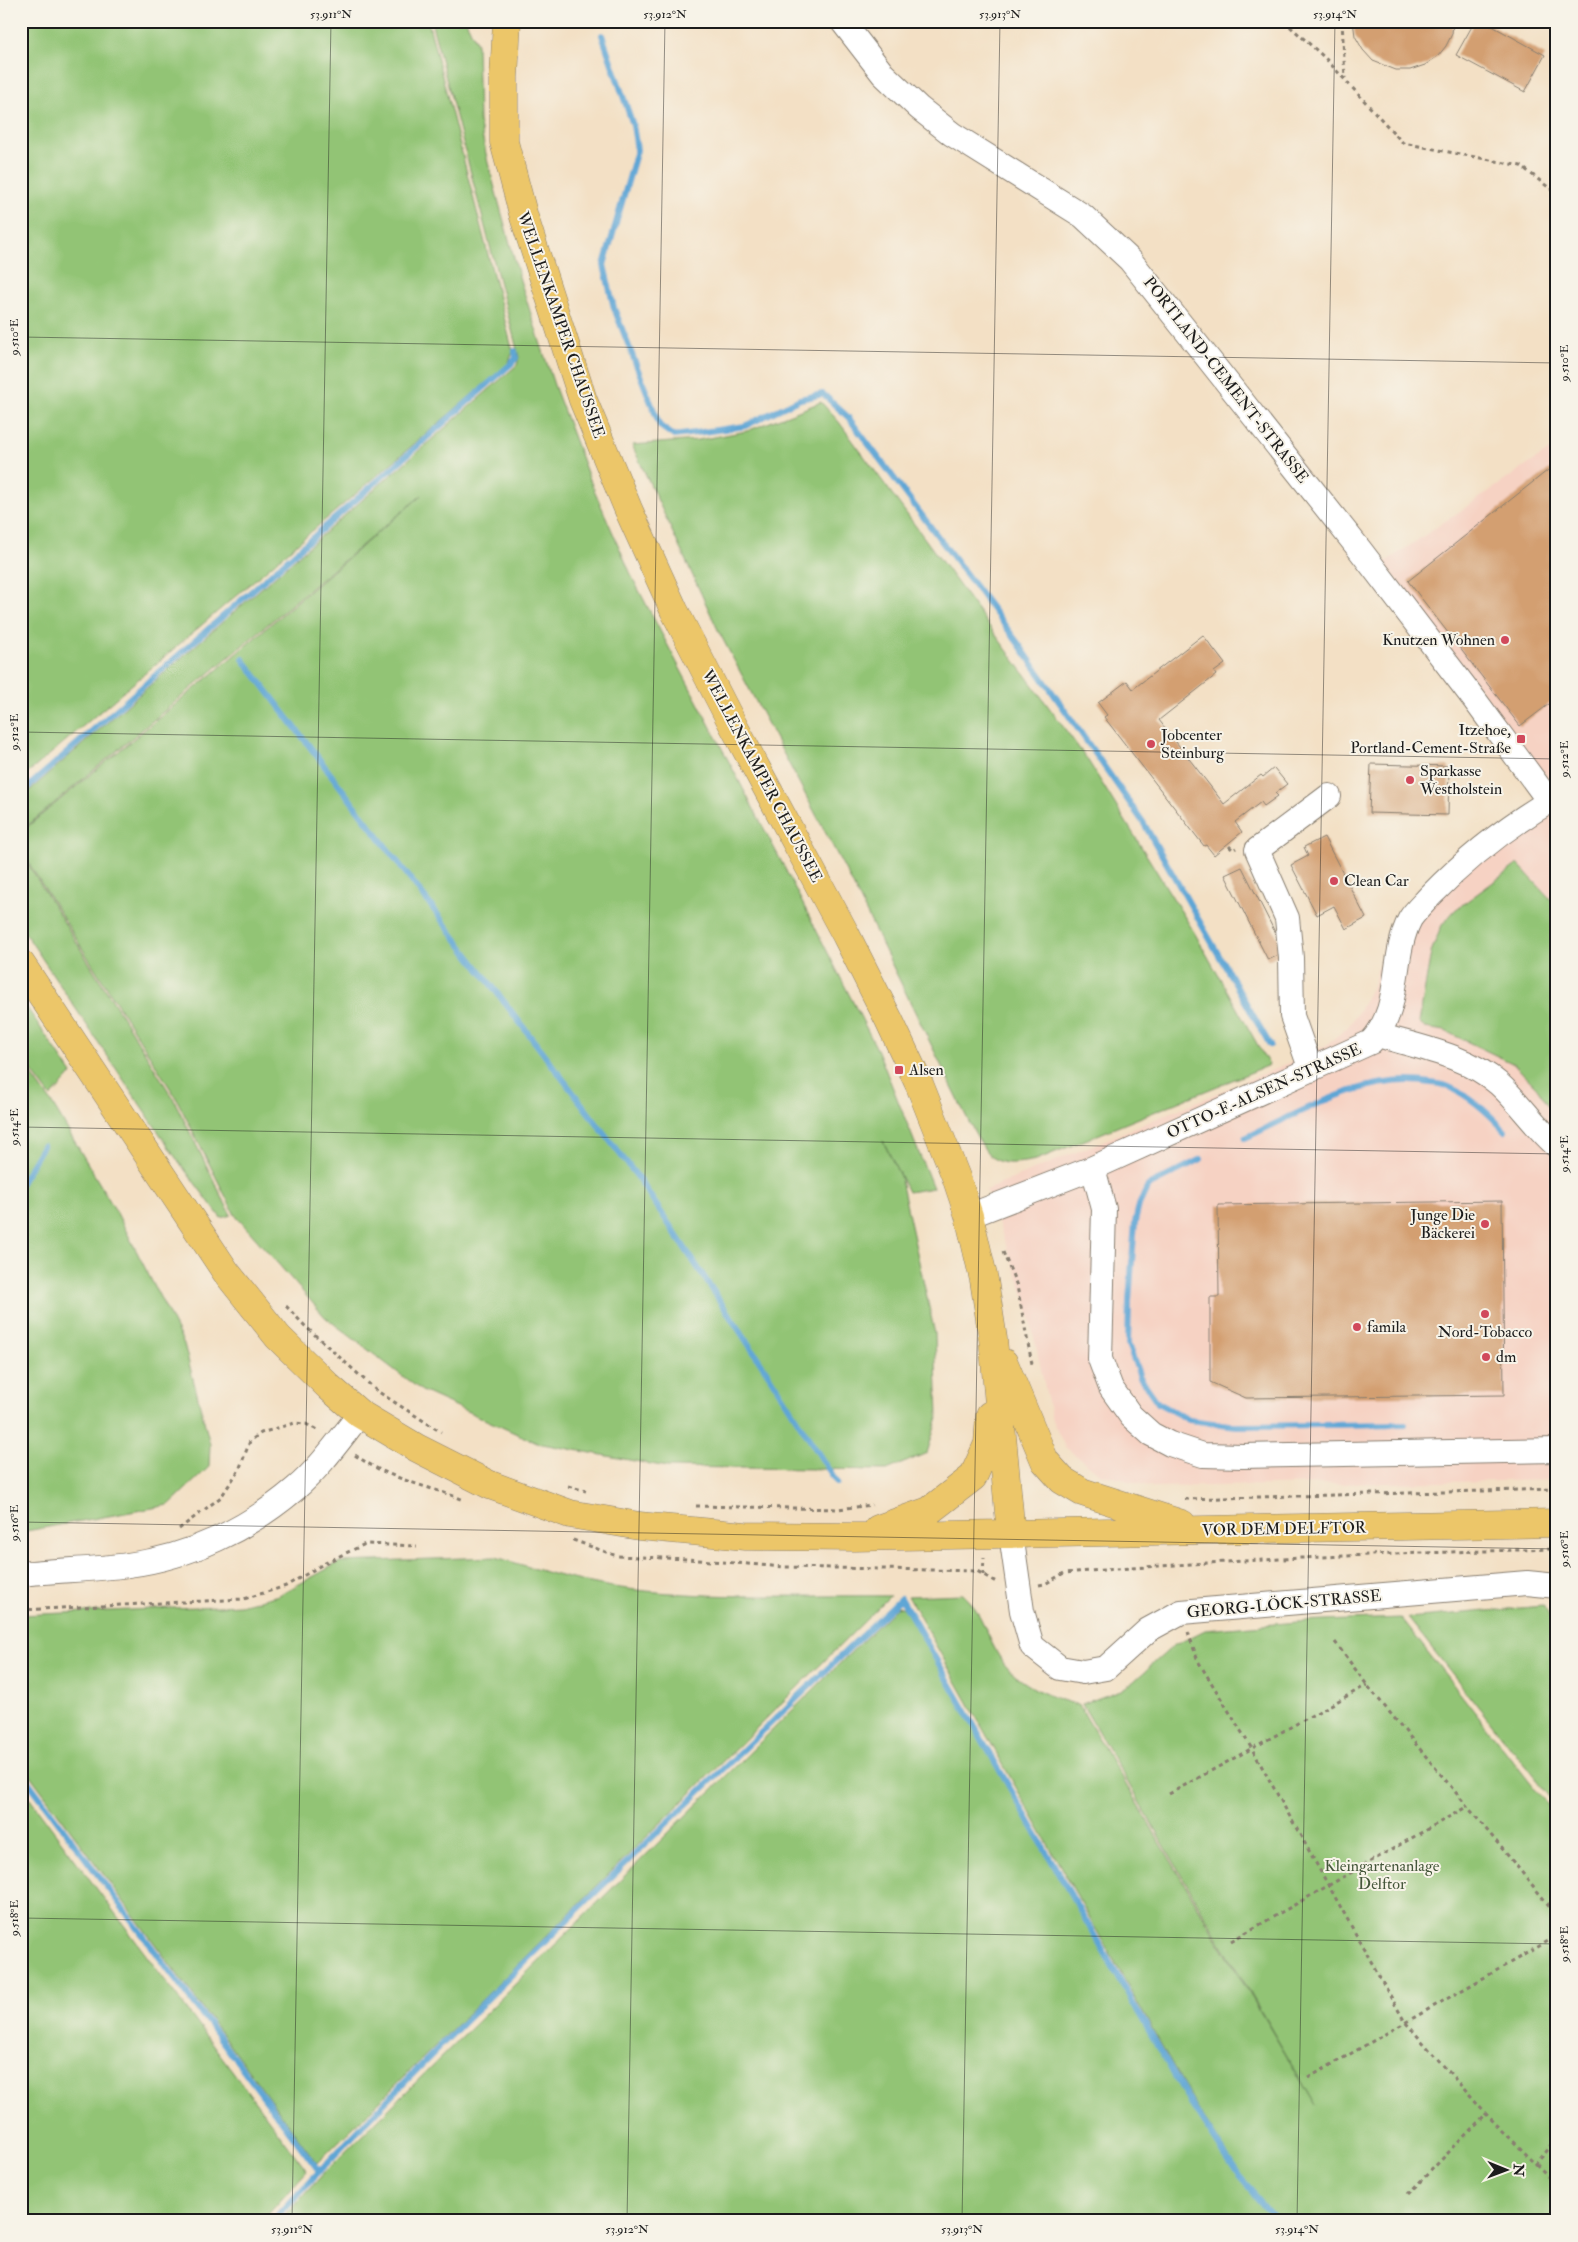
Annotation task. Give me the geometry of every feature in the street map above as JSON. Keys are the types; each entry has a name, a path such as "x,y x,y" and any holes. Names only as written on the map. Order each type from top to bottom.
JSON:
{"main road":[{"name":"WELLENKAMPER CHAUSSEE","path":"508,21 504,77 504,142 524,217 583,400 629,512 674,610 889,1020 943,1143 969,1216 984,1280 993,1339 1011,1534"},
{"name":"VOR DEM DELFTOR","path":"21,964 226,1272 278,1337 329,1387 360,1414 417,1448 490,1485 570,1514 639,1526 745,1536 854,1537 1557,1523"},
{"path":"993,1339 1045,1461 1062,1480 1082,1492 1206,1531"},
{"path":"854,1537 929,1511 974,1477 988,1444 993,1339"}],"street":[{"name":"PORTLAND-CEMENT-STRASSE","path":"842,21 884,74 919,108 952,134 1083,216 1130,260 1360,550 1553,799"},
{"path":"1311,1070 1292,1016 1291,958 1287,918 1256,850 1330,796"},
{"name":"OTTO-F.-ALSEN-STRASSE","path":"969,1216 1093,1168 1364,1046 1378,1035 1390,1011 1401,949 1411,918 1443,883 1481,850 1553,799"},
{"path":"1378,1035 1457,1059 1485,1073 1508,1093 1536,1126 1557,1146"},
{"path":"1093,1168 1104,1209 1100,1359 1111,1388 1130,1416 1151,1434 1170,1444 1203,1455 1243,1456 1557,1450"},
{"path":"21,1574 127,1565 156,1560 211,1543 255,1519 296,1488 337,1443 360,1414"},
{"name":"GEORG-LÖCK-STRASSE","path":"1011,1534 1022,1611 1032,1646 1060,1668 1083,1672 1106,1668 1148,1630 1181,1612 1527,1583 1557,1586"}],"path":[{"path":"1284,21 1324,57 1403,143 1520,166 1557,194"},
{"path":"1342,21 1345,79"},
{"path":"1000,1244 1017,1286 1033,1370"},
{"path":"377,1392 448,1436"},
{"path":"172,1532 200,1515 221,1498 239,1470 250,1441 261,1432 294,1423 306,1424 366,1463 402,1481 436,1489 469,1503"},
{"path":"560,1484 589,1492"},
{"path":"1181,1499 1557,1489"},
{"path":"694,1506 838,1509 878,1504"},
{"path":"564,1537 617,1556 686,1559 784,1567 976,1571 983,1575"},
{"path":"21,1610 244,1599 286,1586 325,1563 365,1544 417,1546"},
{"path":"1019,1586 1045,1584 1064,1573 1204,1562 1422,1552 1557,1549"},
{"path":"1181,1612 1198,1660 1252,1749 1406,2022 1486,2114 1557,2185"},
{"path":"1335,1642 1367,1685 1557,1914"},
{"path":"1170,1794 1367,1685"},
{"path":"1231,1941 1468,1806"},
{"path":"1308,2078 1557,1936"},
{"path":"1408,2194 1486,2114"},
{"path":"1535,2165 1557,2139"}],"shaded area":[{"path":"1557,445 1557,1480 1153,1487 1100,1474 1065,1447 1052,1420 1026,1300 986,1190 1325,1046 1348,1027 1357,1014 1374,983 1384,945 1397,923 1556,790 1384,563"}],"green space":[{"path":"21,21 428,21 513,352 508,364 21,779"},
{"path":"431,21 466,21 477,44 479,121 488,163 520,280 554,385 589,478 633,579 878,1051 933,1188 908,1192 883,1141 900,1176 935,1334 938,1417 927,1453 887,1470 667,1467 537,1443 422,1391 325,1317 235,1215 175,1096 21,851 21,832 211,675 422,495 21,831 21,798 517,365 519,357"},
{"path":"821,402 839,422 1087,759 1194,932 1269,1065 1036,1160 1000,1162 987,1153 969,1122 848,875 719,632 632,445 698,440 747,431"},
{"path":"21,853 173,1098 231,1215 221,1218 176,1158 21,927"},
{"path":"1518,864 1557,906 1557,1118 1537,1088 1514,1064 1445,1031 1425,1028 1419,1023 1431,952 1442,925 1455,910"},
{"path":"21,999 72,1074 51,1097 21,1057"},
{"path":"21,1060 50,1100 117,1213 184,1344 210,1444 209,1467 169,1505 21,1532"},
{"path":"496,1557 583,1581 647,1591 751,1596 890,1596 317,2163 21,1763 21,1615 240,1605 279,1595 340,1562"},
{"name":"Kleingartenanlage Delftor","path":"963,1594 980,1617 1002,1661 1017,1677 1026,1684 1058,1699 1079,1705 1316,2106 1082,1704 1121,1690 1133,1682 1173,1646 1205,1630 1298,1622 1401,1618 1557,1817 1557,2221 1281,2221 1241,2175 1194,2103 908,1596"},
{"path":"898,1606 904,1608 908,1613 1189,2105 1237,2177 1275,2221 280,2221 325,2172"},
{"path":"1543,1606 1557,1626 1557,1806 1408,1618"},
{"path":"21,1787 307,2171 262,2221 21,2221"}],"building":[{"path":"1353,21 1453,21 1452,34 1438,56 1425,65 1410,70 1396,70 1373,61 1363,50 1355,36"},
{"path":"1475,21 1483,21 1545,55 1525,92 1456,55"},
{"name":"Knutzen Wohnen","path":"1557,463 1557,698 1520,726 1408,581"},
{"name":"Jobcenter Steinburg","path":"1203,635 1225,664 1214,672 1216,675 1159,720 1224,804 1261,775 1263,777 1274,768 1287,784 1275,793 1278,796 1264,806 1261,802 1235,822 1242,832 1214,855 1206,845 1204,846 1104,717 1107,715 1098,703 1127,681 1133,689"},
{"name":"Sparkasse Westholstein","path":"1371,764 1449,766 1448,815 1369,813"},
{"name":"Clean Car","path":"1324,837 1366,918 1346,929 1334,906 1317,915 1291,865 1308,856 1304,847"},
{"path":"1242,867 1285,952 1268,960 1225,875"},
{"name":"famila","path":"1502,1201 1504,1395 1246,1398 1210,1382 1210,1297 1219,1297 1218,1205"}],"waterway":[{"path":"602,35 633,125 637,150 604,265 614,308 660,426 674,436 745,426 800,399 823,394 848,417 1018,643 1143,822 1270,1045"},
{"path":"21,793 511,364 516,358 515,351"},
{"path":"243,659 639,1179 769,1375 837,1483"},
{"path":"1245,1138 1311,1106 1335,1097 1383,1083 1407,1081 1443,1085 1457,1091 1480,1106 1505,1131"},
{"path":"21,1183 43,1146"},
{"path":"1201,1159 1148,1186 1139,1205 1135,1222 1128,1344 1140,1377 1158,1403 1189,1420 1237,1426 1405,1424"},
{"path":"273,2221 426,2061 582,1905 901,1598 1191,2104 1239,2176 1278,2221"},
{"path":"21,1772 319,2171"}],"place":[{"name":"Knutzen Wohnen","path":"1505,640"},
{"name":"Itzehoe, Portland-Cement-Straße","path":"1521,739"},
{"name":"Jobcenter Steinburg","path":"1151,744"},
{"name":"Sparkasse Westholstein","path":"1410,780"},
{"name":"Clean Car","path":"1334,881"},
{"name":"Alsen","path":"899,1070"},
{"name":"Junge Die Bäckerei","path":"1485,1224"},
{"name":"Nord-Tobacco","path":"1485,1314"},
{"name":"famila","path":"1357,1327"},
{"name":"dm","path":"1486,1357"}]}
